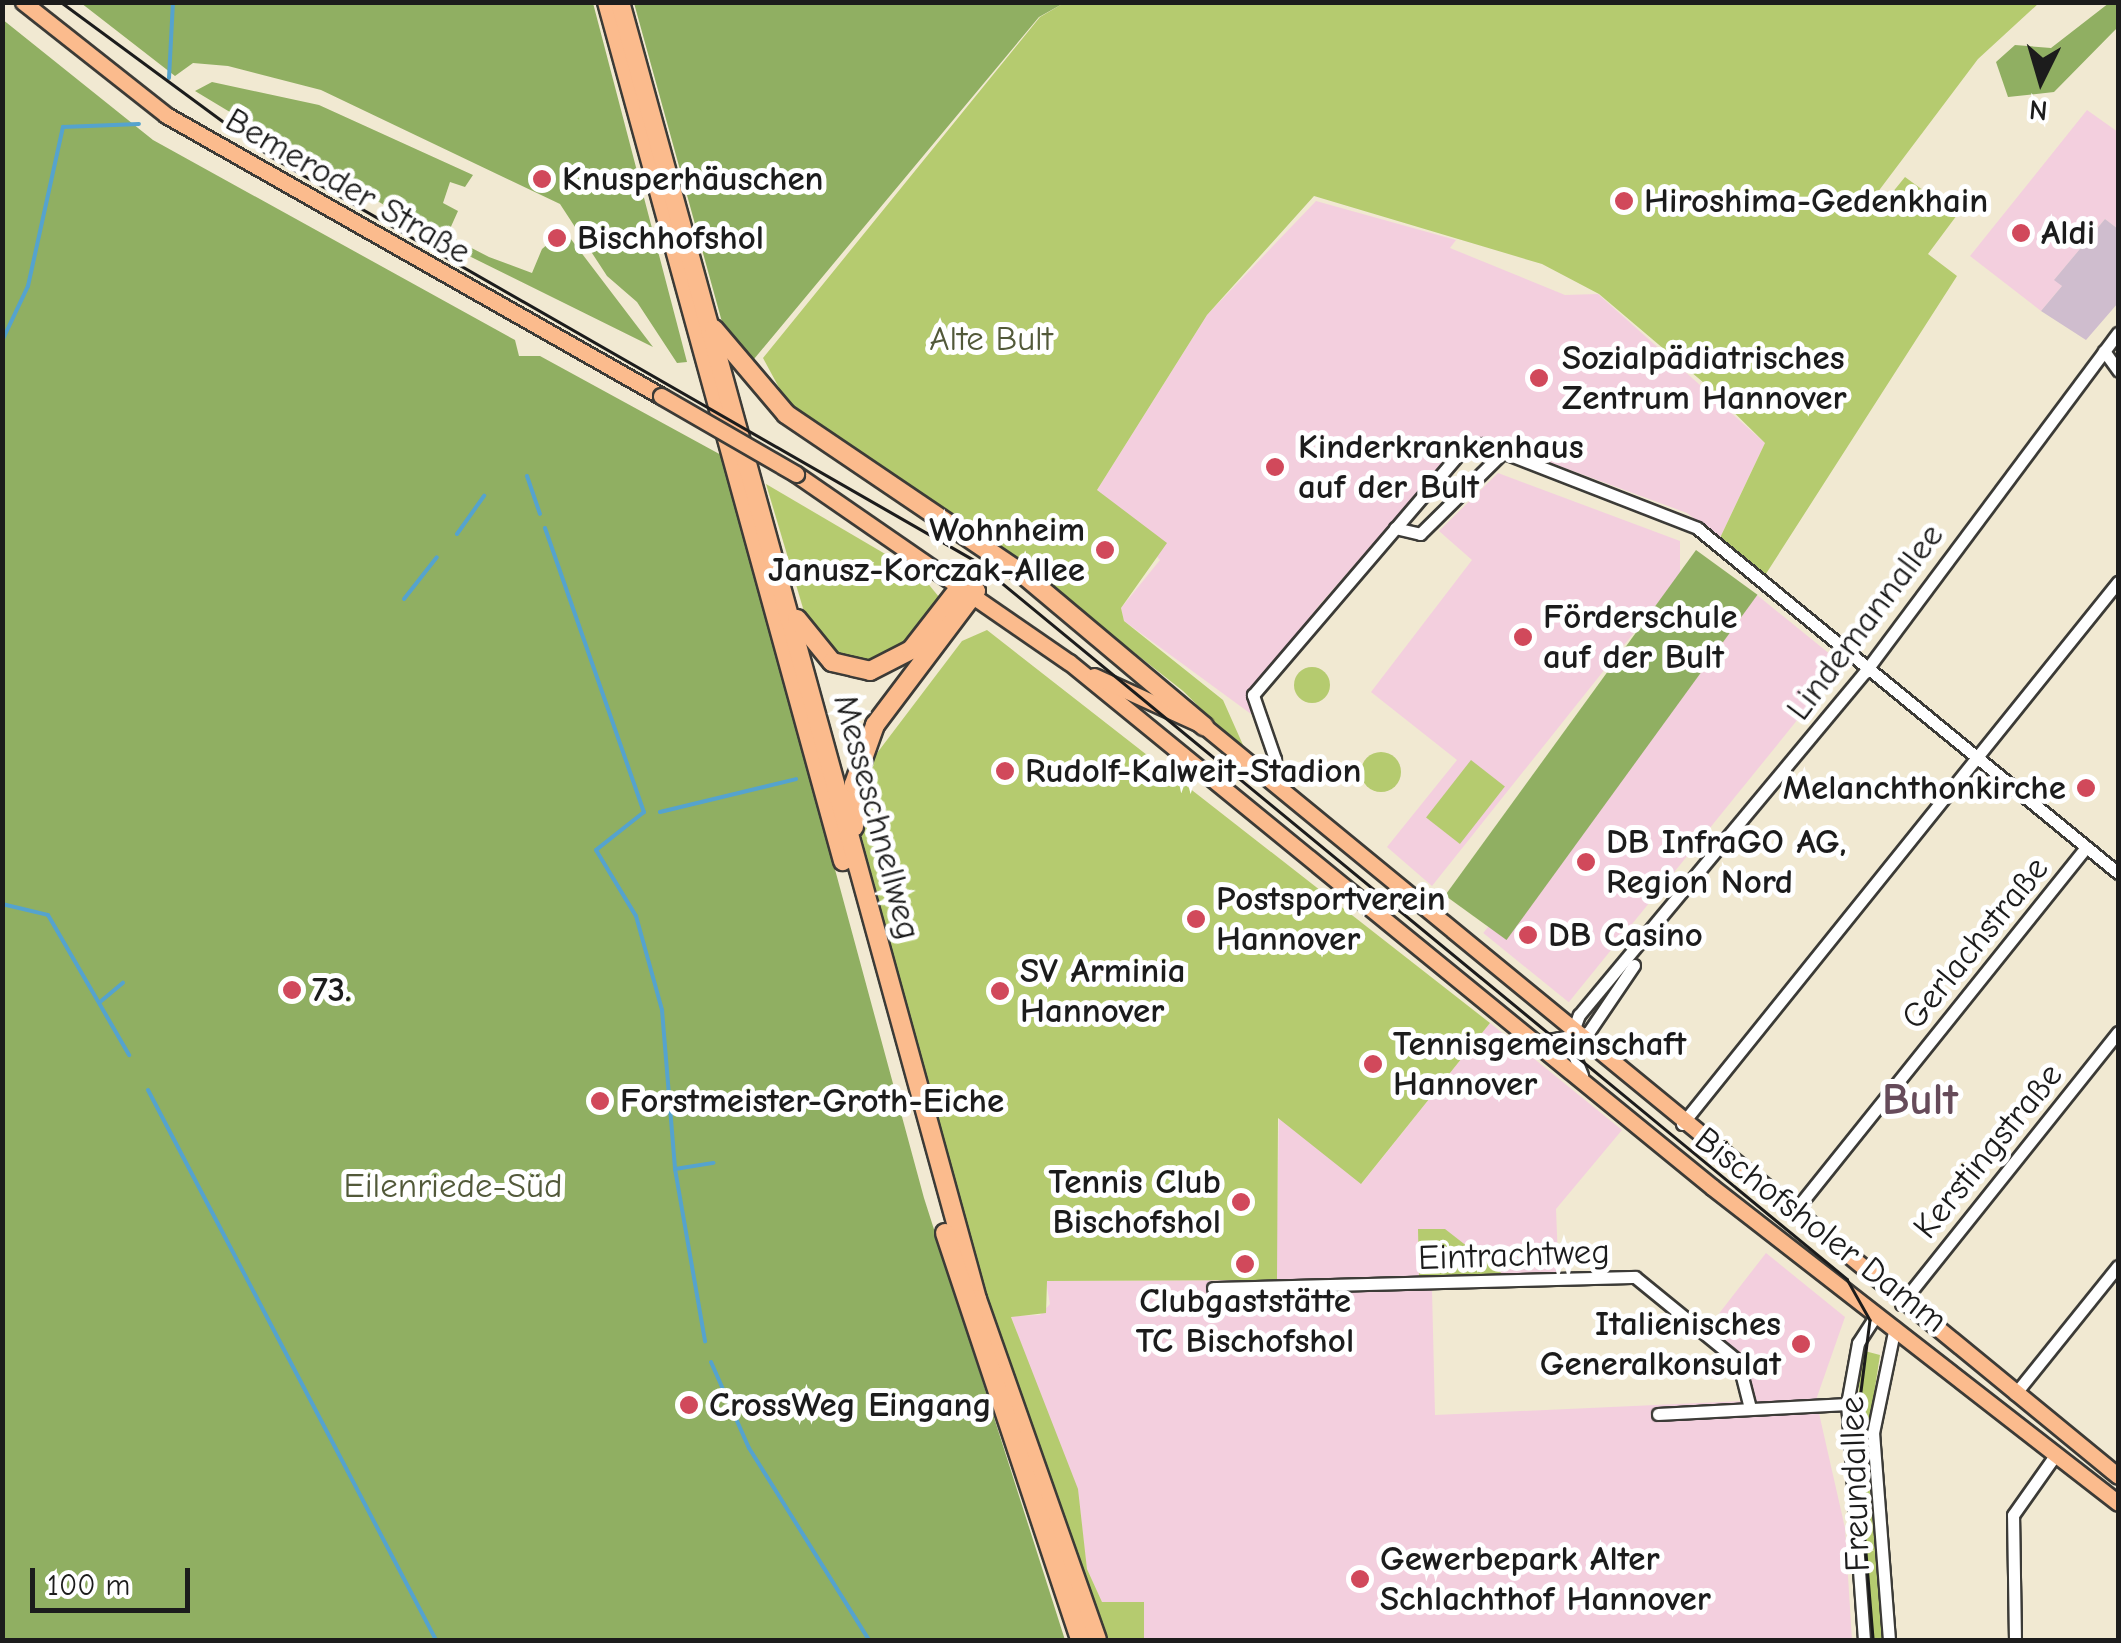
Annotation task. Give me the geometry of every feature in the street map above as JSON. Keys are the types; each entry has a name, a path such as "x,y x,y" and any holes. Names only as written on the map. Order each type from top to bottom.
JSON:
{"highway":[{"name":"Messeschnellweg","path":"607,2 970,1322 1080,1640"},
{"name":"Messeschnellweg","path":"620,2 982,1315 1097,1640"},
{"path":"707,319 786,414 1025,576 1204,726"},
{"path":"778,576 815,648 859,671 901,658 970,586"},
{"path":"859,875 852,803 862,750 970,586"}],"main road":[{"name":"Bemeroder Straße","path":"23,2 166,115 796,474"},
{"name":"Bischofsholer Damm","path":"796,474 970,586 1068,662 1543,1042 1876,1315 2118,1503"},
{"name":"Bischofsholer Damm","path":"1068,662 1204,726 1681,1125 2118,1476"},
{"path":"1252,812 1273,786"},
{"path":"1876,1315 1901,1304"},
{"path":"1895,1328 1901,1304"}],"street":[{"name":"Lindemannallee","path":"1575,1034 1865,672 2118,333"},
{"path":"2104,351 2118,370"},
{"path":"1273,786 1275,759 1253,695 1465,446 1502,453 1697,528 1865,672 2086,847 2117,867"},
{"path":"1395,528 1420,534 1502,453"},
{"path":"1681,1125 2118,582"},
{"name":"Gerlachstraße","path":"1793,1213 2086,847"},
{"name":"Lindemannallee","path":"1575,1034 1650,940"},
{"name":"Kerstingstraße","path":"1901,1304 2118,1032"},
{"path":"1543,1042 1575,1034 1582,1076"},
{"path":"2015,1394 2118,1266"},
{"name":"Eintrachtweg","path":"1213,1288 1635,1278 1738,1361 1750,1408"},
{"name":"Freundallee","path":"1864,1640 1847,1404 1858,1343 1876,1315"},
{"name":"Freundallee","path":"1890,1640 1873,1433 1895,1328"},
{"name":"Freundallee","path":"1658,1414 1847,1404"},
{"path":"2014,1640 2013,1514 2056,1454"}],"shaded area":[{"path":"2087,110 2118,132 2118,229 2105,219 2055,279 2062,286 2041,311 1970,256"},
{"name":"Kinderkrankenhaus auf der Bult","path":"1316,201 1456,240 1450,248 1565,295 1598,294 1765,443 1720,538 1687,513 1486,439 1461,443 1321,603 1251,693 1251,714 1124,621 1121,608 1160,560 1097,490 1207,315"},
{"path":"2105,219 2118,229 2118,303 2086,340 2041,311 2062,286 2054,280"},
{"name":"Förderschule auf der Bult","path":"1498,473 1680,541 1680,575 1432,886 1387,847 1457,760 1371,692 1472,560 1439,531"},
{"path":"1757,595 1842,664 1569,1002 1483,933"},
{"path":"1490,1023 1622,1130 1556,1209 1559,1285 1432,1290 1435,1415 1743,1401 1714,1320 1766,1253 1845,1317 1816,1400 1845,1528 1852,1640 1144,1640 1144,1603 1102,1602 1087,1569 1079,1502 1011,1316 1040,1315 1050,1304 1046,1281 1276,1280 1279,1118 1362,1183"}],"green space":[{"path":"81,3 593,3 687,362 677,363 637,302 607,276 560,204 321,90 228,66 193,63 175,76"},
{"path":"634,3 1064,3 1039,17 749,365 722,322"},
{"name":"Alte Bult","path":"1064,3 2039,3 1978,59 1865,209 1874,215 1905,177 1957,215 1928,254 1957,276 1762,580 1720,538 1765,443 1704,383 1599,294 1542,264 1314,196 1207,315 1097,490 1167,543 1121,608 1124,621 1223,700 1247,754 1183,691 1027,568 790,408 763,358 1040,17"},
{"path":"2109,3 2118,3 2118,27 2054,92 2008,97 1996,62 2015,45 2051,48"},
{"name":"Eilenriede-Süd","path":"2,19 153,140 515,340 519,356 540,356 723,456 924,1198 1065,1640 3,1640"},
{"path":"212,82 319,105 473,175 465,187 450,182 443,203 458,211 449,231 458,241 532,273 542,249 564,230 653,347 467,255 195,91"},
{"path":"766,484 921,575 939,597 897,654 847,664 811,635"},
{"path":"1696,550 1757,595 1507,940 1445,895"},
{"path":"987,630 1490,1023 1361,1184 1278,1118 1277,1280 1047,1281 1046,1313 1011,1317 1078,1489 1087,1569 1102,1602 1144,1602 1144,1640 1108,1640 1003,1362 860,831 868,765 962,641"},
{"path":"1312,667 1325,672 1330,685 1325,698 1312,703 1299,698 1294,685 1299,672"},
{"path":"1381,752 1395,758 1401,772 1395,786 1381,792 1367,786 1361,772 1367,758"},
{"path":"1471,760 1505,786 1460,844 1426,818"},
{"path":"1418,1229 1445,1229 1504,1275 1419,1277"},
{"path":"1861,1350 1880,1355 1866,1447 1883,1640 1869,1640 1854,1477"}],"waterway":[{"path":"169,78 173,2"},
{"path":"2,341 28,286 63,127 139,124"},
{"path":"527,476 540,514"},
{"path":"457,534 484,496"},
{"path":"545,528 644,812 596,850 636,916 662,1010 675,1169 705,1341"},
{"path":"404,599 437,557"},
{"path":"660,812 796,779"},
{"path":"2,904 48,915 129,1055"},
{"path":"100,1002 123,983"},
{"path":"148,1090 436,1640"},
{"path":"675,1169 714,1163"},
{"path":"711,1362 749,1448 869,1640"}],"tram line":[{"path":"61,2 270,156 974,560 1847,1279 1870,1320 1856,1431 1873,1640"}],"place":[{"name":"Knusperhäuschen","path":"542,179"},
{"name":"Hiroshima-Gedenkhain","path":"1624,201"},
{"name":"Aldi","path":"2021,233"},
{"name":"Bischhofshol","path":"557,238"},
{"name":"Sozialpädiatrisches Zentrum Hannover","path":"1539,378"},
{"name":"Kinderkrankenhaus auf der Bult","path":"1275,467"},
{"name":"Wohnheim Janusz-Korczak-Allee","path":"1105,550"},
{"name":"Förderschule auf der Bult","path":"1523,637"},
{"name":"Rudolf-Kalweit-Stadion","path":"1005,771"},
{"name":"Melanchthonkirche","path":"2086,788"},
{"name":"DB InfraGO AG, Region Nord","path":"1586,862"},
{"name":"Postsportverein Hannover","path":"1196,919"},
{"name":"DB Casino","path":"1528,935"},
{"name":"73.","path":"292,990"},
{"name":"SV Arminia Hannover","path":"1000,991"},
{"name":"Tennisgemeinschaft Hannover","path":"1373,1064"},
{"name":"Forstmeister-Groth-Eiche","path":"600,1101"},
{"name":"Tennis Club Bischofshol","path":"1241,1202"},
{"name":"Clubgaststätte TC Bischofshol","path":"1245,1264"},
{"name":"Italienisches Generalkonsulat","path":"1801,1344"},
{"name":"CrossWeg Eingang","path":"689,1405"},
{"name":"Gewerbepark Alter Schlachthof Hannover","path":"1360,1579"}],"district":[{"name":"Bult","path":"1920,1100"}]}
